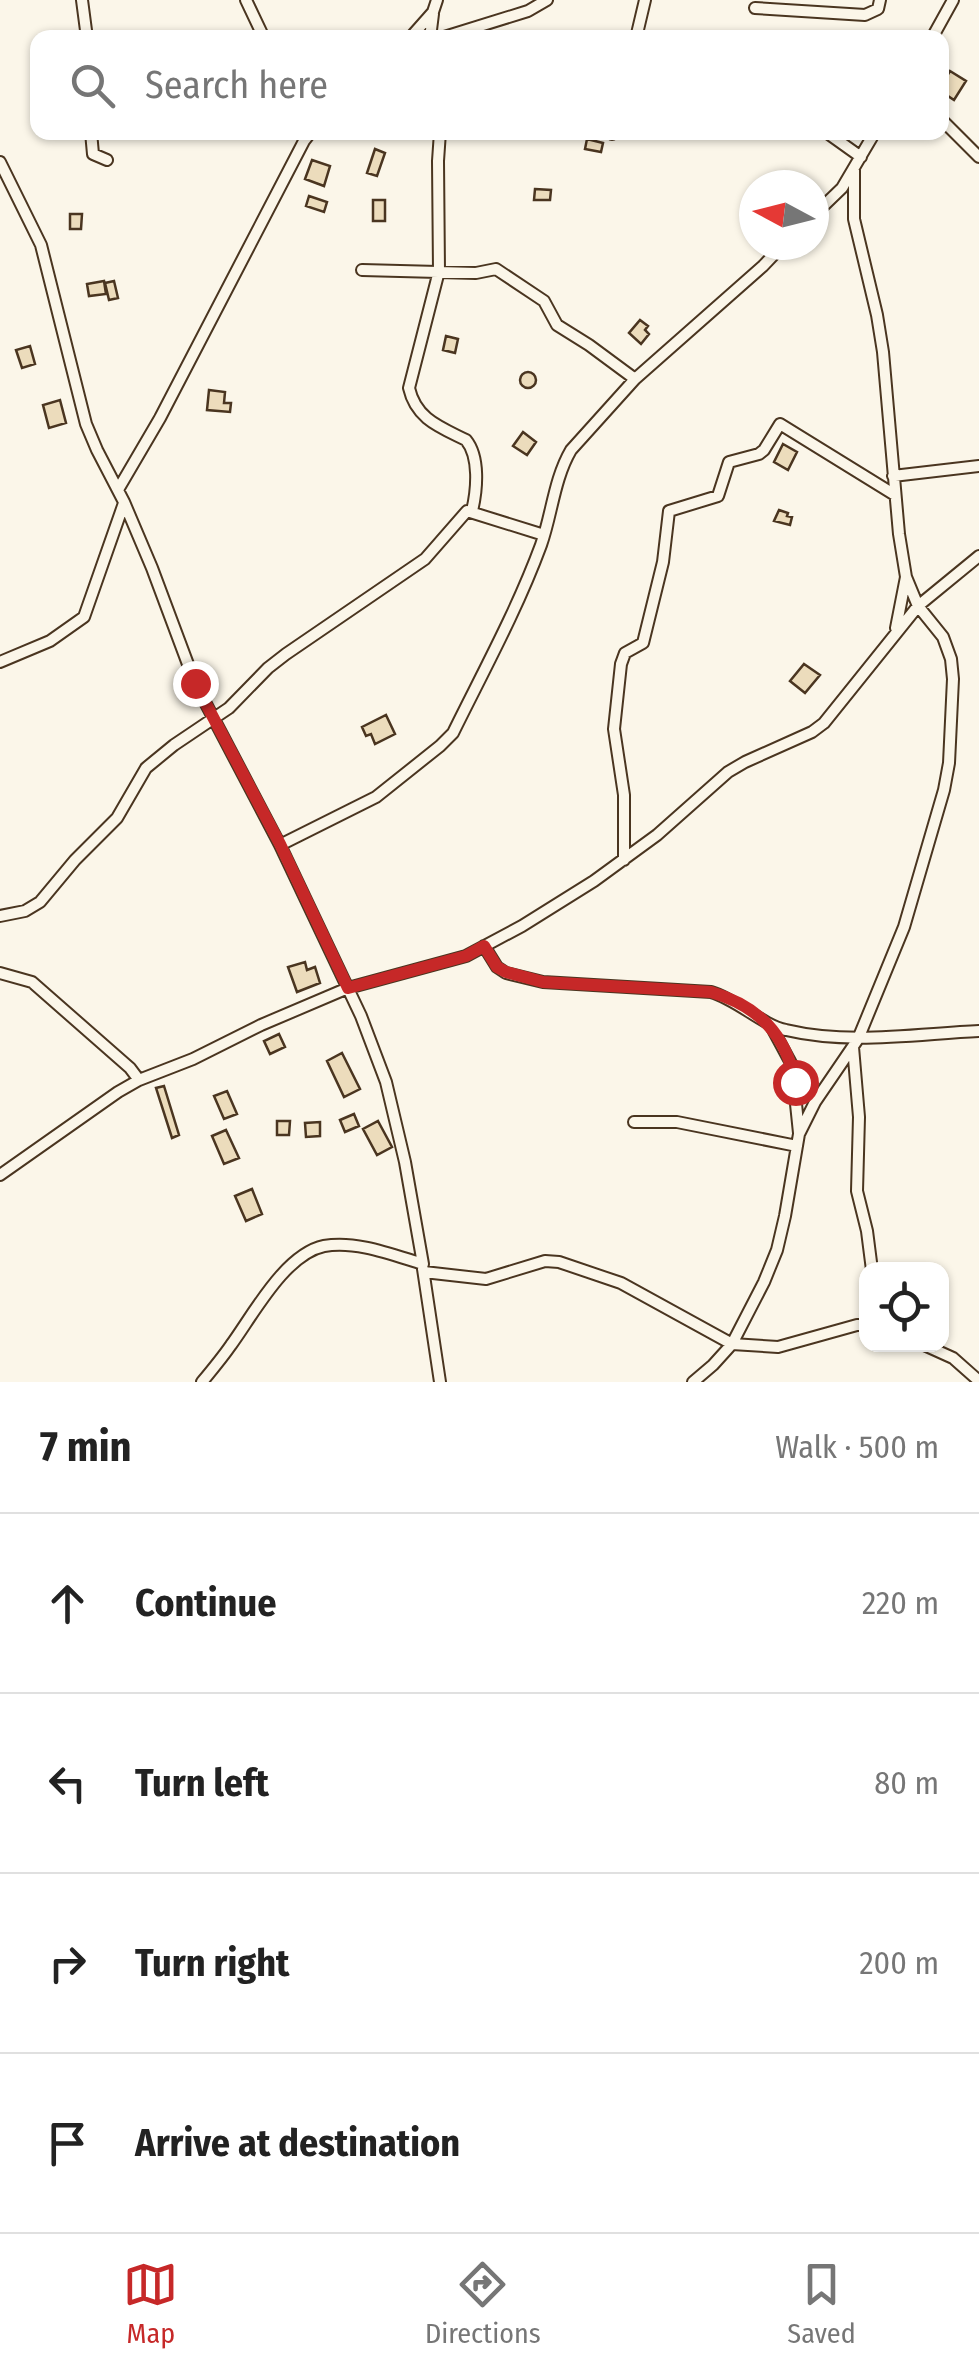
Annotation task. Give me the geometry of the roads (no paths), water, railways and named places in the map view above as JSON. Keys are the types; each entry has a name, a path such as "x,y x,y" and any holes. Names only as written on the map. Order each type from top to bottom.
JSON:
{"street":[{"path":"82,0 86,30"},
{"path":"246,0 260,30"},
{"path":"471,30 546,0"},
{"path":"638,30 646,0"},
{"path":"755,8 865,14 878,9 880,0"},
{"path":"936,30 952,0"},
{"path":"416,30 435,6"},
{"path":"949,127 979,156"},
{"path":"92,140 93,154 107,160"},
{"path":"118,488 160,418 305,140"},
{"path":"439,140 439,271 409,388 421,415 471,445 475,490 472,511"},
{"path":"838,140 861,156"},
{"path":"829,201 842,188 870,140"},
{"path":"0,162 42,245 86,424 96,450 124,502 195,683 280,844 348,988 386,1082 405,1162 440,1382"},
{"path":"798,1140 815,1102 855,1043 904,927 949,763 951,658 943,637 918,606 906,578 877,315 854,219 854,170"},
{"path":"280,844 376,797 453,734 508,622 544,535 563,463 571,450 636,379 770,260"},
{"path":"362,270 476,273 496,268 544,301 556,325 636,379"},
{"path":"624,860 624,795 614,729 620,664 625,653 642,644 663,562 669,511 718,496 727,464 759,454 780,424 895,495"},
{"path":"893,476 979,466"},
{"path":"0,662 50,641 84,616 124,502"},
{"path":"0,916 40,902 74,860 117,818 146,768 214,720 286,654 424,559 467,511 544,535"},
{"path":"0,1175 139,1080 348,988 450,961 522,926 657,836 728,772 824,723 918,606 979,556"},
{"path":"895,634 906,578"},
{"path":"484,946 497,967 506,972 558,984 711,992 723,995 769,1024 855,1043 979,1031"},
{"path":"0,973 32,982 139,1080"},
{"path":"693,1382 732,1344 764,1282 785,1216 798,1140 792,1066 769,1024"},
{"path":"855,1043 857,1191 871,1262"},
{"path":"634,1122 678,1122 798,1140"},
{"path":"202,1382 294,1262 310,1250 328,1245 355,1246 423,1268 493,1278 545,1261 559,1262 621,1283 732,1344 778,1347 859,1326"},
{"path":"940,1352 953,1358 979,1381"}]}
